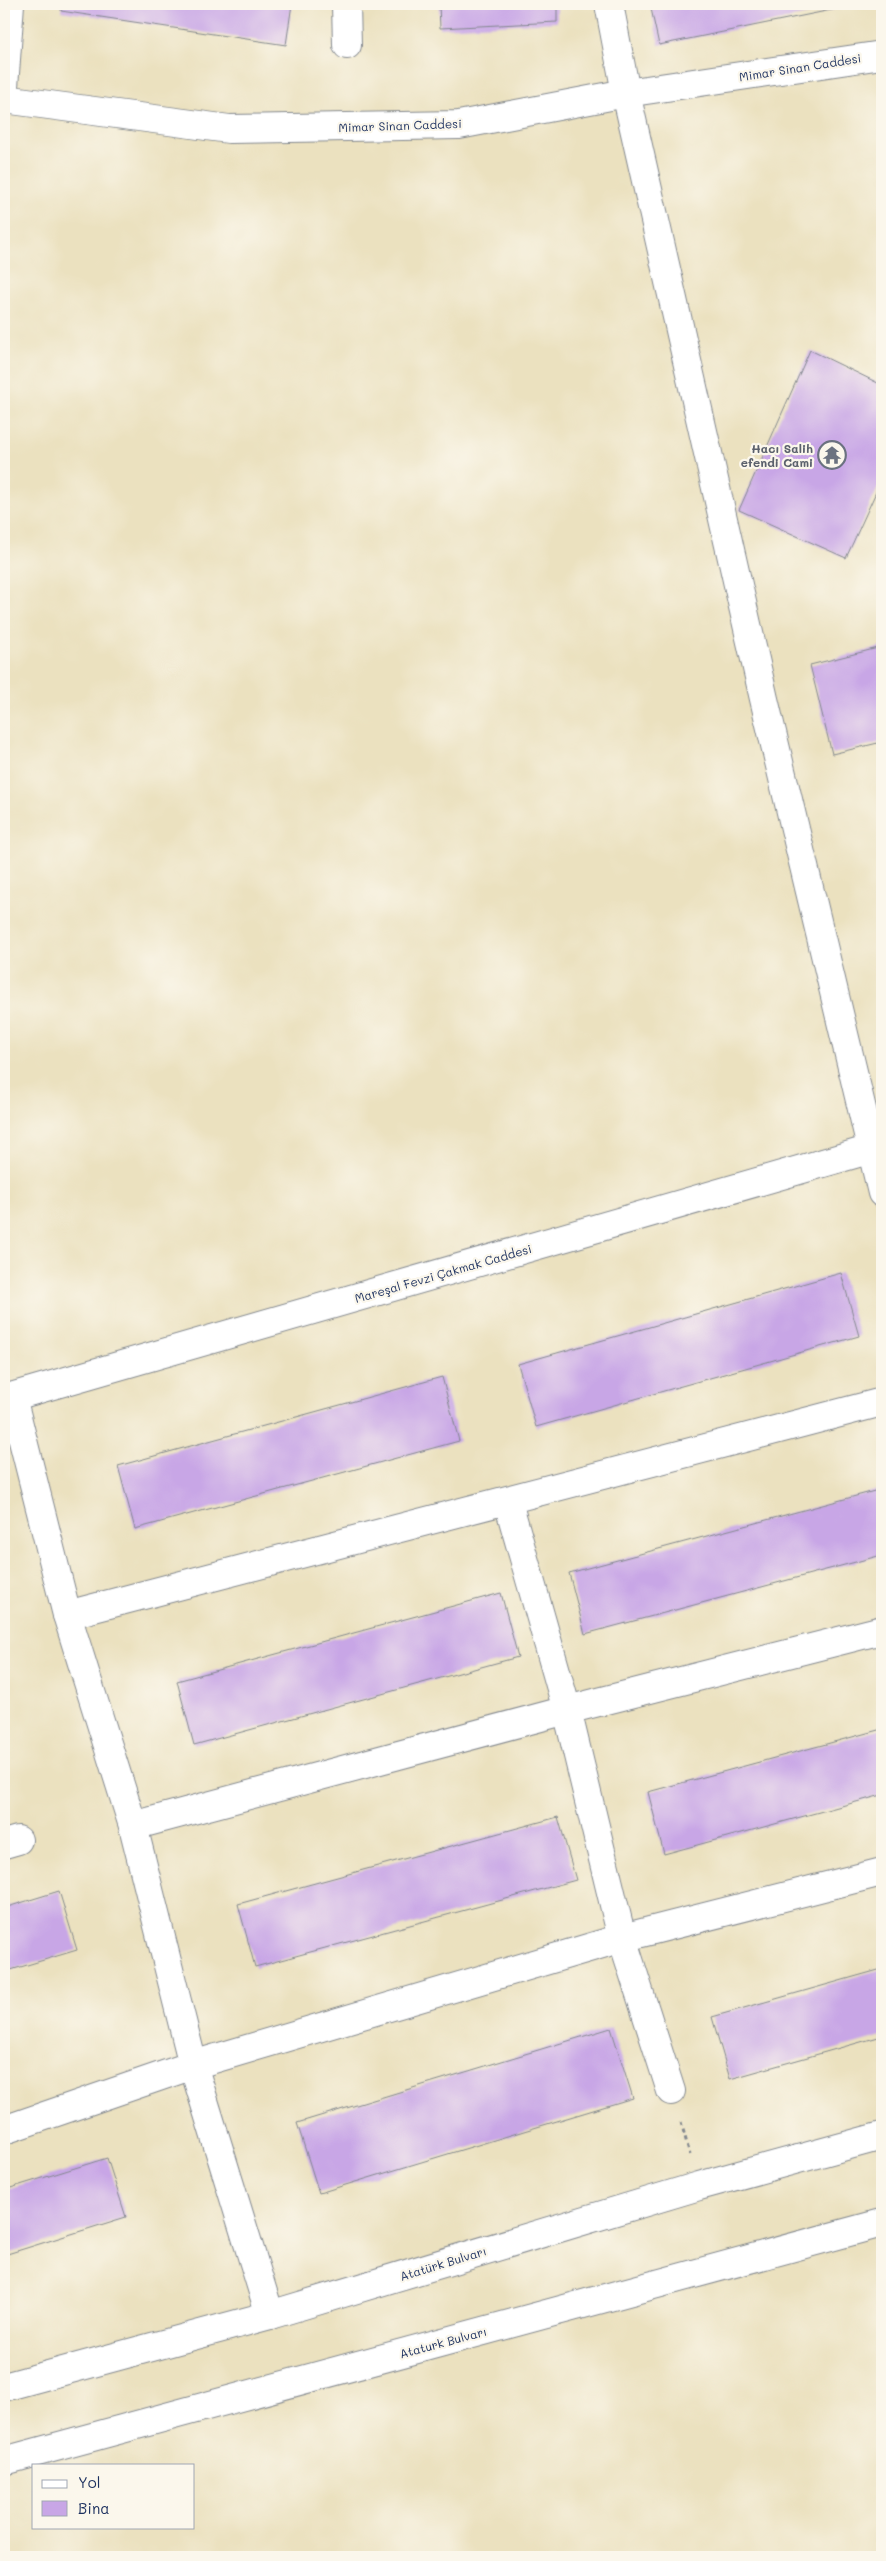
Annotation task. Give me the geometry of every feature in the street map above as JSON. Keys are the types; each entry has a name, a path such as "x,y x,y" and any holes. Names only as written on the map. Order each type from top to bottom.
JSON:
{"street":[{"path":"4,87 10,4"},
{"path":"346,4 347,45"},
{"path":"609,4 626,93 762,690 876,1147 882,1193"},
{"name":"Mimar Sinan Caddesi","path":"4,99 229,129 459,125 626,93 882,55"},
{"name":"Mareşal Fevzi Çakmak Caddesi","path":"8,1398 876,1147"},
{"path":"8,1398 67,1615 133,1826 193,2065 270,2314"},
{"path":"67,1615 508,1502 882,1402"},
{"path":"508,1502 567,1710 622,1938 671,2090"},
{"path":"133,1826 567,1710 882,1630"},
{"path":"4,2130 193,2065 622,1938 882,1872"},
{"name":"Atatürk Bulvarı","path":"4,2387 270,2314 699,2186 882,2136"},
{"name":"Ataturk Bulvarı","path":"4,2462 882,2223"}],"path":[{"path":"671,2090 699,2186"}],"building":[{"path":"62,4 292,4 286,45 61,11"},
{"path":"439,4 557,4 557,22 440,28"},
{"path":"650,4 856,4 856,5 659,45"},
{"path":"810,350 882,385 882,479 846,558 739,510"},
{"path":"882,647 882,742 832,754 810,665"},
{"path":"841,1273 859,1336 536,1427 518,1364"},
{"path":"442,1377 459,1441 135,1529 118,1466"},
{"path":"882,1489 882,1555 585,1634 569,1573"},
{"path":"501,1593 518,1657 194,1745 177,1681"},
{"path":"882,1729 882,1795 664,1854 648,1792"},
{"path":"558,1817 576,1880 255,1967 238,1904"},
{"path":"59,1891 77,1950 4,1972 4,1908"},
{"path":"882,1969 882,2036 730,2079 712,2017"},
{"path":"611,2028 633,2098 319,2193 297,2123"},
{"path":"107,2158 126,2217 4,2255 4,2190"}],"place":[{"name":"Hacı Salih efendi Cami","path":"832,455"}]}
